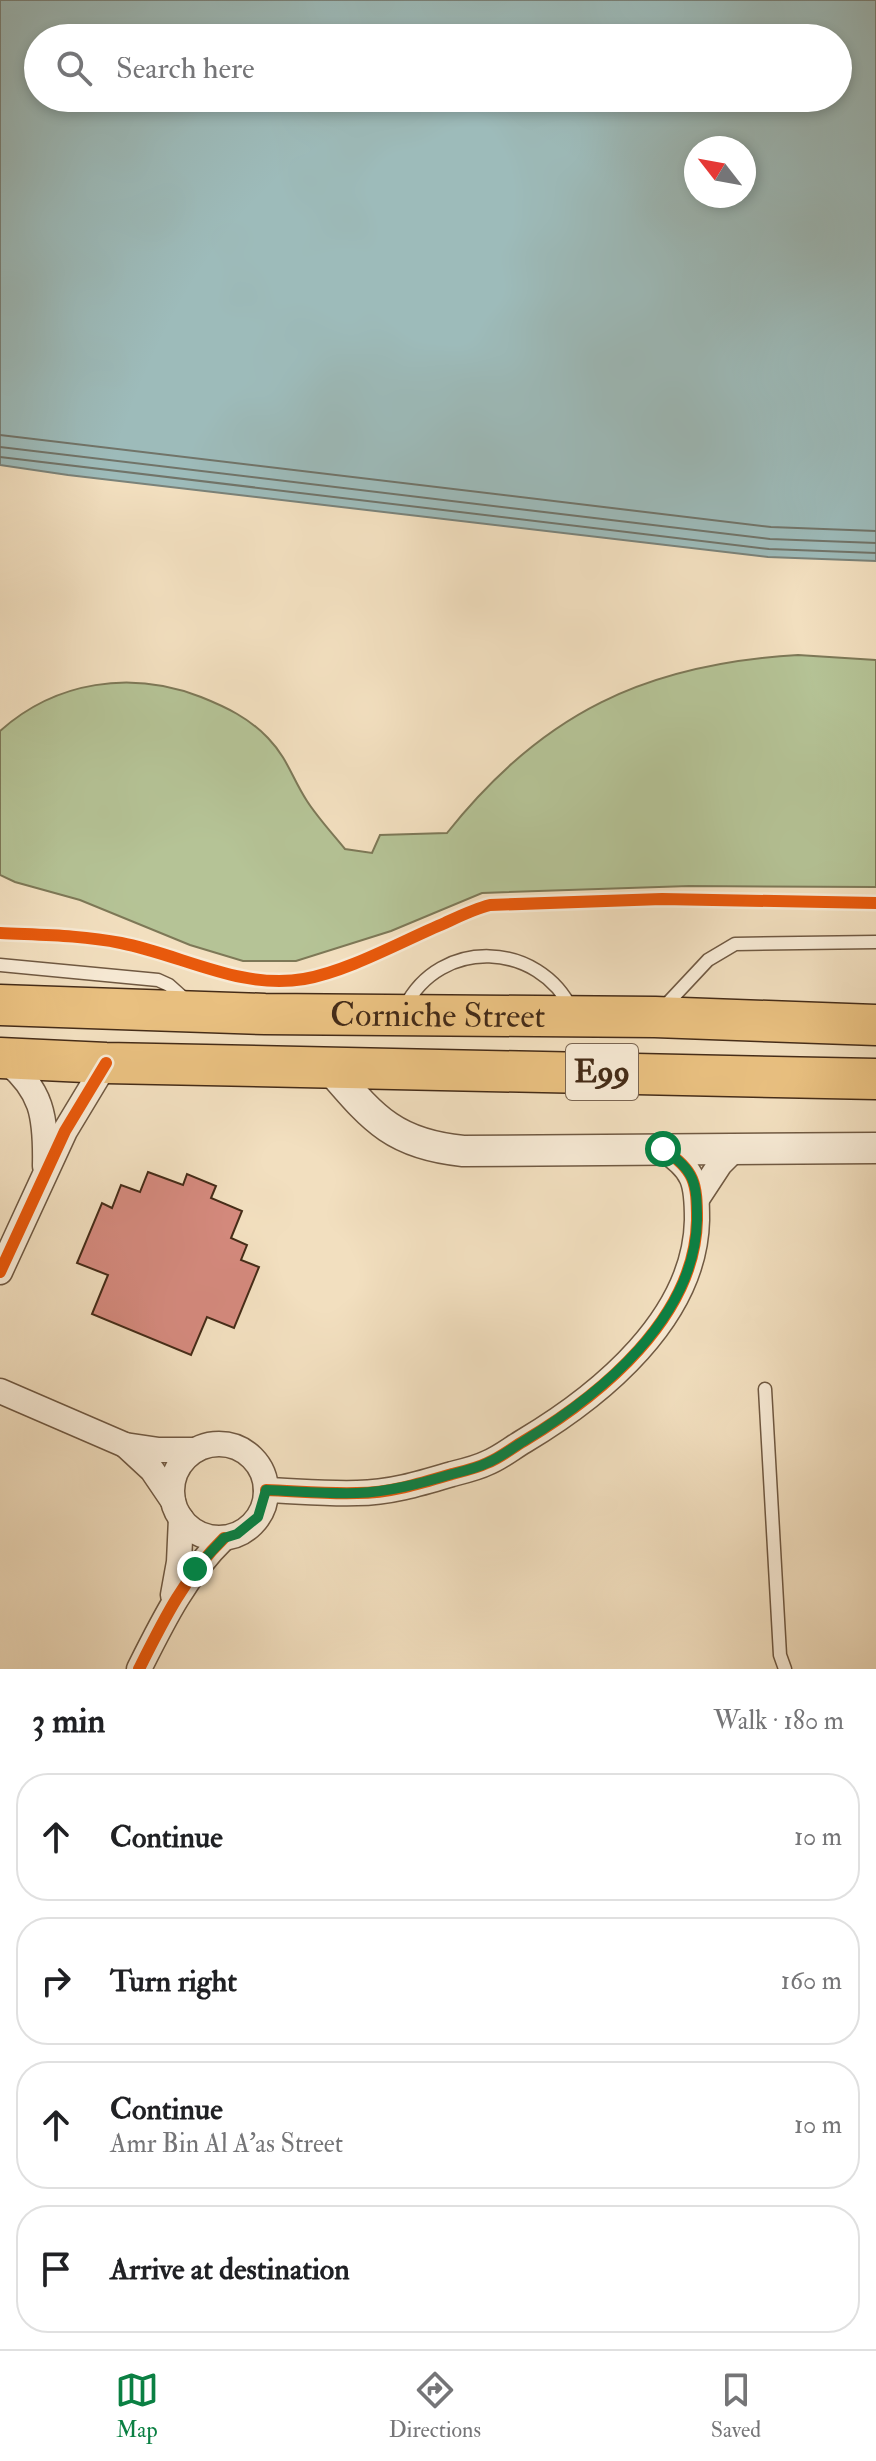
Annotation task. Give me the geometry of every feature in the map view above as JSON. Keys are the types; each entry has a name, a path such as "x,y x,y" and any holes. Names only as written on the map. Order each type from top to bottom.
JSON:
{"highway":[{"name":"Corniche Street","path":"0,1005 200,1012 655,1017 876,1025"},
{"name":"Corniche Street","path":"1,1058 106,1063 876,1079"}],"street":[{"path":"1,1058 23,1077 42,1114 46,1127 45,1176"},
{"path":"0,1272 74,1113 106,1063"},
{"path":"328,1066 372,1117 392,1131 438,1148 463,1151 876,1148"},
{"path":"697,1199 720,1164 736,1148"},
{"path":"266,1490 359,1493 415,1485 487,1463 565,1416 619,1371 657,1327 688,1273 696,1241 697,1199 693,1176 682,1161 663,1149"},
{"path":"0,1391 125,1445 159,1450 195,1450 213,1444 232,1446 246,1452 263,1476 266,1490 258,1517 237,1534 224,1538 207,1537 193,1530 152,1470 125,1445"},
{"path":"172,1605 179,1562 177,1510 172,1487 176,1472 195,1450"},
{"path":"139,1669 172,1605 195,1569 224,1538"}],"lane":[{"path":"655,1017 708,960 735,944 876,942"},
{"path":"401,1015 409,998 435,971 452,962 489,955 516,960 542,972 561,992 575,1016"},
{"path":"0,965 158,980 169,985 200,1012"},
{"path":"765,1389 780,1655 785,1669"}],"green space":[{"path":"798,655 876,660 876,887 689,886 482,893 391,931 296,961 243,961 190,945 80,900 0,875 0,731 22,714 70,691 95,685 148,684 201,697 228,709 253,725 275,746 311,807 345,849 372,853 380,835 447,833 483,791 521,756 560,726 601,702 692,670 743,660"}],"water":[{"path":"0,0 876,0 876,561 768,557 0,465"}],"building":[{"path":"148,1172 183,1185 187,1174 216,1186 211,1198 242,1211 231,1238 247,1245 241,1260 259,1267 234,1328 207,1317 191,1355 92,1314 108,1275 77,1263 102,1203 112,1208 121,1185 140,1192"}],"cycle path":[{"path":"0,933 106,940 144,948 234,976 281,981 304,979 339,969 490,905 662,899 876,903"},
{"path":"0,1272 65,1131 106,1063"},
{"path":"266,1490 369,1493 475,1468 497,1458 553,1422 612,1377 662,1321 680,1289 692,1256 697,1220 695,1187 688,1171 663,1149"},
{"path":"139,1669 186,1583 224,1538"}],"route":[{"path":"195,1569 224,1538 249,1527 258,1517 266,1490 359,1493 415,1485 487,1463 565,1416 619,1371 657,1327 688,1273 696,1241 697,1199 693,1176 682,1161 663,1149"}]}
